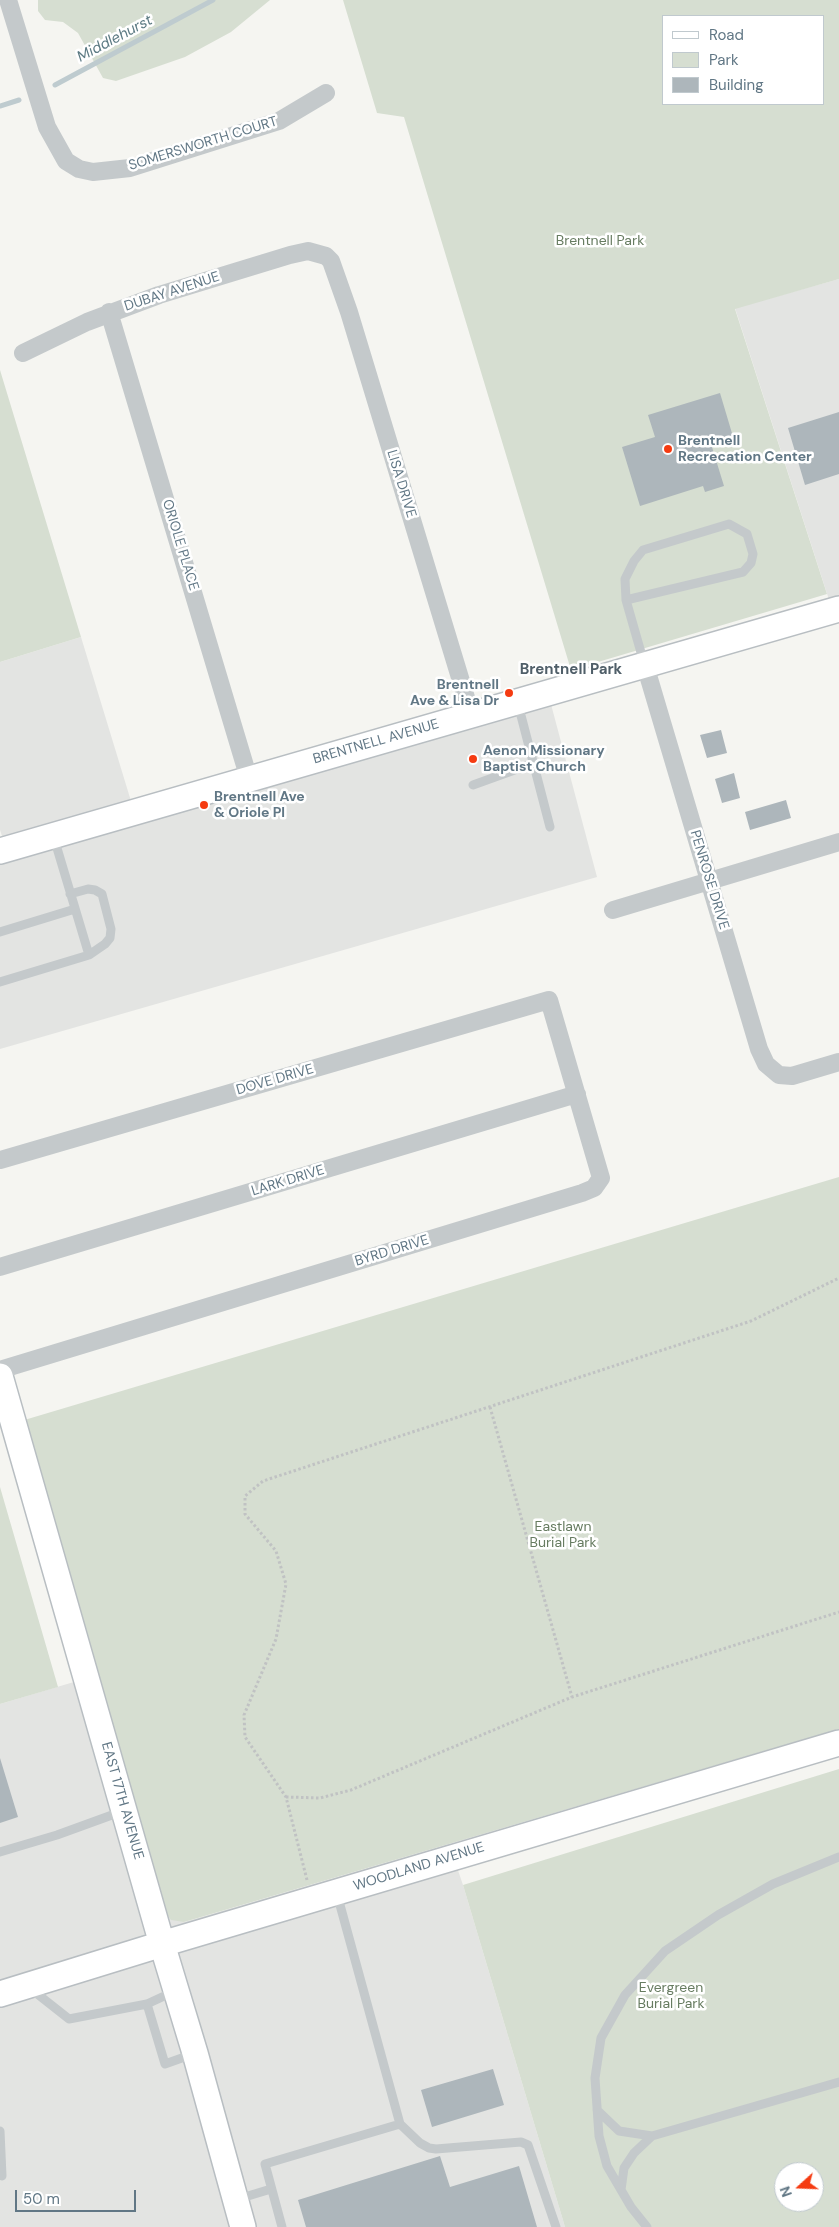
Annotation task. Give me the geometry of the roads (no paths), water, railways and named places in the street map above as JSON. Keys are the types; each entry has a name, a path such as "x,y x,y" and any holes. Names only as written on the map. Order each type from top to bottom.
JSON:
{"street":[{"name":"SOMERSWORTH COURT","path":"8,0 47,127 66,161 73,166 93,172 130,168 279,121 326,93"},
{"name":"DUBAY AVENUE","path":"23,353 109,312 290,255 308,251 326,256"},
{"name":"LISA DRIVE","path":"326,256 331,261 349,312 471,714"},
{"name":"ORIOLE PLACE","path":"109,312 249,779"},
{"name":"BRENTNELL AVENUE","path":"0,851 839,609"},
{"name":"PENROSE DRIVE","path":"645,665 759,1049 766,1064 778,1075 792,1076 839,1062"},
{"path":"613,910 839,842"},
{"name":"BYRD DRIVE","path":"0,1370 594,1188 602,1178 549,1000"},
{"name":"DOVE DRIVE","path":"0,1160 549,1000"},
{"name":"LARK DRIVE","path":"0,1267 577,1094"},
{"name":"EAST 17TH AVENUE","path":"0,1376 162,1944 195,2053 243,2227"},
{"name":"WOODLAND AVENUE","path":"0,1994 839,1742"}],"lane":[{"path":"626,600 743,572 752,563 753,554 747,534 729,524 643,550 634,561 625,578 626,600 645,665"},
{"path":"517,702 550,826"},
{"path":"473,784 534,763"},
{"path":"53,836 89,955"},
{"path":"0,982 89,955 105,944 110,938 111,929 102,894 88,890 70,894"},
{"path":"0,932 75,910"},
{"path":"0,1852 57,1835 124,1810"},
{"path":"647,2227 620,2190 607,2166 599,2136 595,2078 601,2038 625,1995 665,1951 718,1915 773,1884 839,1857"},
{"path":"336,1892 400,2124 420,2143 429,2148 521,2142 528,2145 556,2227"},
{"path":"27,1986 68,2019 147,2004 176,1990"},
{"path":"147,2004 165,2064 195,2053"},
{"path":"597,2110 619,2131 652,2136 839,2082"},
{"path":"282,2227 265,2164 400,2124"},
{"path":"0,2131 2,2176"},
{"path":"620,2190 624,2168 634,2152 652,2136"},
{"path":"235,2200 271,2189"}],"waterway":[{"name":"Middlehurst","path":"55,85 213,0"},
{"name":"Middlehurst","path":"0,106 19,100"}],"place":[{"name":"Brentnell Recrecation Center","path":"668,449"},
{"name":"Brentnell Ave & Lisa Dr","path":"509,693"},
{"name":"Aenon Missionary Baptist Church","path":"473,759"},
{"name":"Brentnell Ave & Oriole Pl","path":"204,805"}],"district":[{"name":"Brentnell Park","path":"571,670"}],"park label":[{"name":"Eastlawn Burial Park","path":"563,1535"},
{"name":"Evergreen Burial Park","path":"671,1996"}]}
